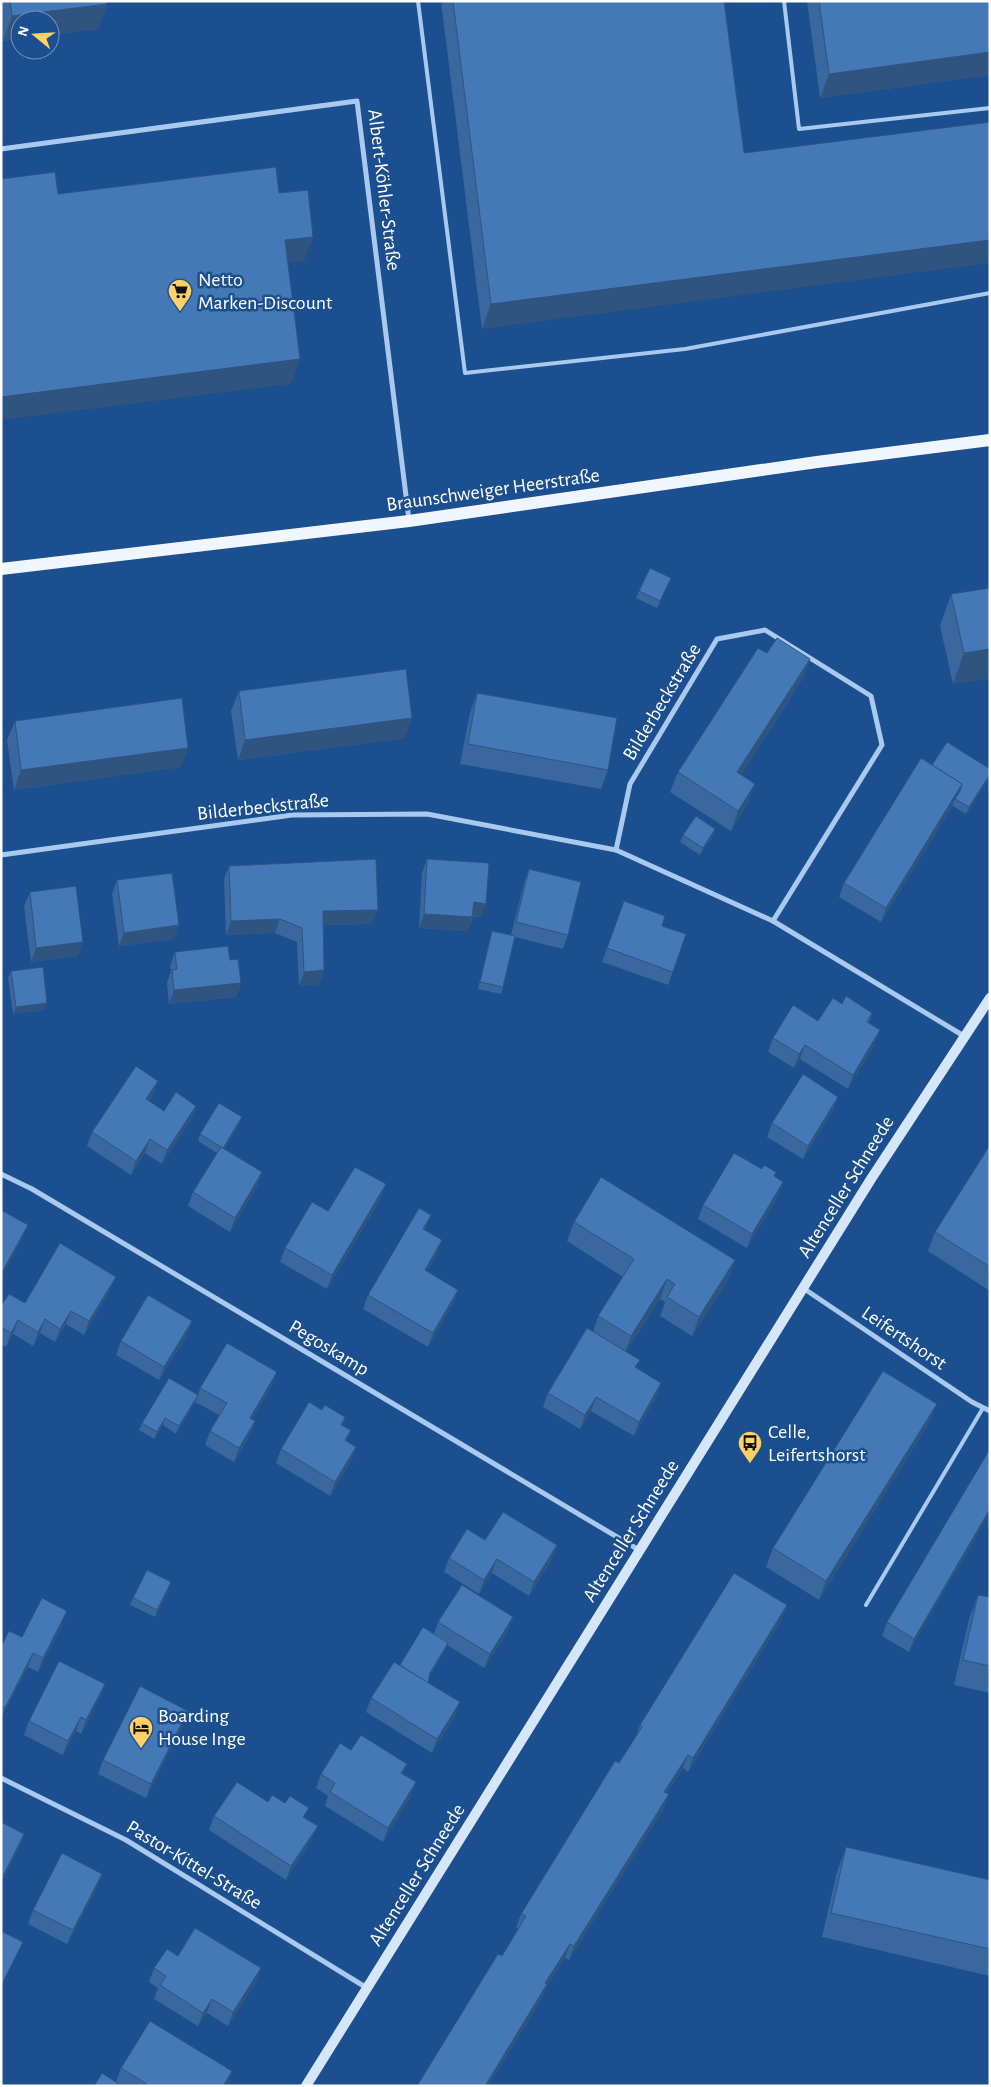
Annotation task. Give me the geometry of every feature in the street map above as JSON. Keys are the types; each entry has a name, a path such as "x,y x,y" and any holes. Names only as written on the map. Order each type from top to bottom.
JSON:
{"main road":[{"name":"Braunschweiger Heerstraße","path":"1,570 409,521 817,462 990,440"},
{"name":"Altenceller Schneede","path":"306,2086 871,1179 990,998"}],"street":[{"name":"Albert-Köhler-Straße","path":"1,149 358,101 409,521"},
{"name":"Bilderbeckstraße","path":"616,850 630,784 718,639 765,630 871,696 882,745 773,921"},
{"name":"Bilderbeckstraße","path":"1,855 292,815 427,814 616,850 773,921 964,1036"},
{"name":"Pegoskamp","path":"1,1174 49,1199 639,1550"},
{"name":"Leifertshorst","path":"803,1288 990,1411"},
{"name":"Pastor-Kittel-Straße","path":"1,1778 126,1840 367,1988"}],"lane":[{"path":"418,1 465,373 685,348 990,293"},
{"path":"784,1 799,129 990,108"},
{"path":"866,1605 983,1408"}],"building":[{"path":"10,1 107,1 107,4 60,10 11,10"},
{"path":"453,1 724,1 744,153 990,122 990,240 491,304"},
{"path":"819,1 990,1 990,52 829,74"},
{"path":"276,167 279,193 308,190 313,237 285,240 300,359 1,397 1,179 55,172 58,194"},
{"path":"650,568 671,578 660,601 639,591"},
{"path":"990,588 990,649 964,653 951,594"},
{"path":"777,638 810,659 737,772 755,784 738,811 678,772 758,648 767,653"},
{"path":"406,669 412,718 245,740 239,691"},
{"path":"477,693 617,718 608,770 468,744"},
{"path":"182,698 188,748 21,770 15,721"},
{"path":"947,742 990,769 990,774 969,807 955,799 962,784 932,765"},
{"path":"921,758 962,784 886,908 844,883"},
{"path":"696,816 715,829 703,848 683,835"},
{"path":"376,859 378,910 323,911 324,970 304,972 302,928 280,919 231,921 229,866"},
{"path":"427,859 489,863 486,904 474,902 472,917 424,914"},
{"path":"529,869 581,882 568,935 516,922"},
{"path":"172,873 179,925 124,933 117,880"},
{"path":"76,886 83,942 36,948 30,892"},
{"path":"624,901 665,916 662,926 686,934 673,972 607,948"},
{"path":"492,931 515,936 503,987 480,982"},
{"path":"228,946 230,960 238,959 241,983 174,990 172,970 177,969 175,952"},
{"path":"43,967 47,1003 16,1007 11,971"},
{"path":"846,996 872,1013 867,1022 880,1030 853,1075 805,1045 799,1054 773,1038 793,1005 818,1021 833,998 842,1004"},
{"path":"136,1066 158,1081 146,1099 164,1111 176,1092 196,1106 167,1150 150,1139 136,1161 92,1132"},
{"path":"803,1074 838,1097 808,1146 772,1123"},
{"path":"219,1103 242,1117 223,1148 200,1134"},
{"path":"990,1145 990,1267 935,1232"},
{"path":"221,1147 262,1172 235,1218 193,1192"},
{"path":"734,1153 762,1169 764,1165 776,1172 774,1176 783,1182 752,1234 703,1205"},
{"path":"355,1167 386,1184 332,1275 285,1248 312,1202 328,1211"},
{"path":"601,1177 735,1260 699,1317 667,1297 675,1284 667,1279 631,1336 598,1316 634,1259 574,1222"},
{"path":"419,1208 431,1215 423,1229 442,1240 425,1270 458,1290 433,1333 368,1295"},
{"path":"1,1210 28,1225 1,1274"},
{"path":"60,1243 116,1277 89,1321 71,1311 60,1329 45,1319 38,1332 18,1320 11,1333 1,1327 1,1306 9,1294 25,1303"},
{"path":"148,1295 192,1321 164,1367 121,1341"},
{"path":"587,1328 640,1360 635,1367 661,1383 639,1422 596,1397 585,1415 548,1393"},
{"path":"227,1343 277,1372 250,1418 255,1421 239,1448 210,1431 227,1403 200,1388"},
{"path":"883,1371 937,1404 826,1581 773,1548"},
{"path":"169,1378 198,1395 179,1426 165,1418 157,1432 142,1423"},
{"path":"309,1402 322,1410 325,1405 345,1417 341,1425 351,1430 345,1440 356,1447 335,1482 281,1449"},
{"path":"990,1449 990,1509 914,1639 887,1622"},
{"path":"503,1512 557,1545 534,1582 497,1559 484,1580 449,1558 467,1529 485,1540"},
{"path":"147,1570 171,1582 157,1610 133,1598"},
{"path":"734,1573 787,1605 693,1758 688,1755 664,1792 669,1794 574,1946 570,1944 545,1983 547,1984 485,2086 417,2086 498,1954 502,1956 526,1916 521,1914 615,1761 619,1763 642,1727 640,1725"},
{"path":"462,1585 513,1617 490,1654 438,1622"},
{"path":"978,1595 990,1597 990,1666 963,1660"},
{"path":"42,1598 67,1611 43,1658 33,1653 5,1708 1,1706 1,1647 9,1631 22,1637"},
{"path":"423,1627 448,1643 430,1673 428,1683 400,1665"},
{"path":"59,1661 105,1684 86,1720 81,1717 68,1741 29,1721"},
{"path":"394,1662 460,1702 437,1739 371,1698"},
{"name":"Boarding House Inge","path":"140,1686 188,1711 151,1784 103,1760"},
{"path":"361,1735 407,1764 401,1773 416,1782 388,1828 330,1792 335,1783 321,1774 340,1743 351,1750"},
{"path":"237,1782 268,1802 272,1795 285,1803 290,1796 309,1808 303,1817 318,1826 291,1866 214,1816"},
{"path":"1,1822 24,1834 4,1874 1,1873"},
{"path":"846,1847 990,1880 990,1949 831,1913"},
{"path":"62,1853 102,1874 73,1930 33,1910"},
{"path":"195,1928 261,1968 233,2012 212,1999 203,2013 160,1985 166,1976 154,1968 167,1949 178,1956"},
{"path":"3,1932 23,1942 2,1984 1,1936"},
{"path":"150,2021 232,2071 223,2086 150,2086 121,2068"},
{"path":"102,2073 122,2086 94,2086"}],"place":[{"name":"Netto Marken-Discount","path":"180,312"},
{"name":"Celle, Leifertshorst","path":"750,1464"},
{"name":"Boarding House Inge","path":"141,1749"}]}
